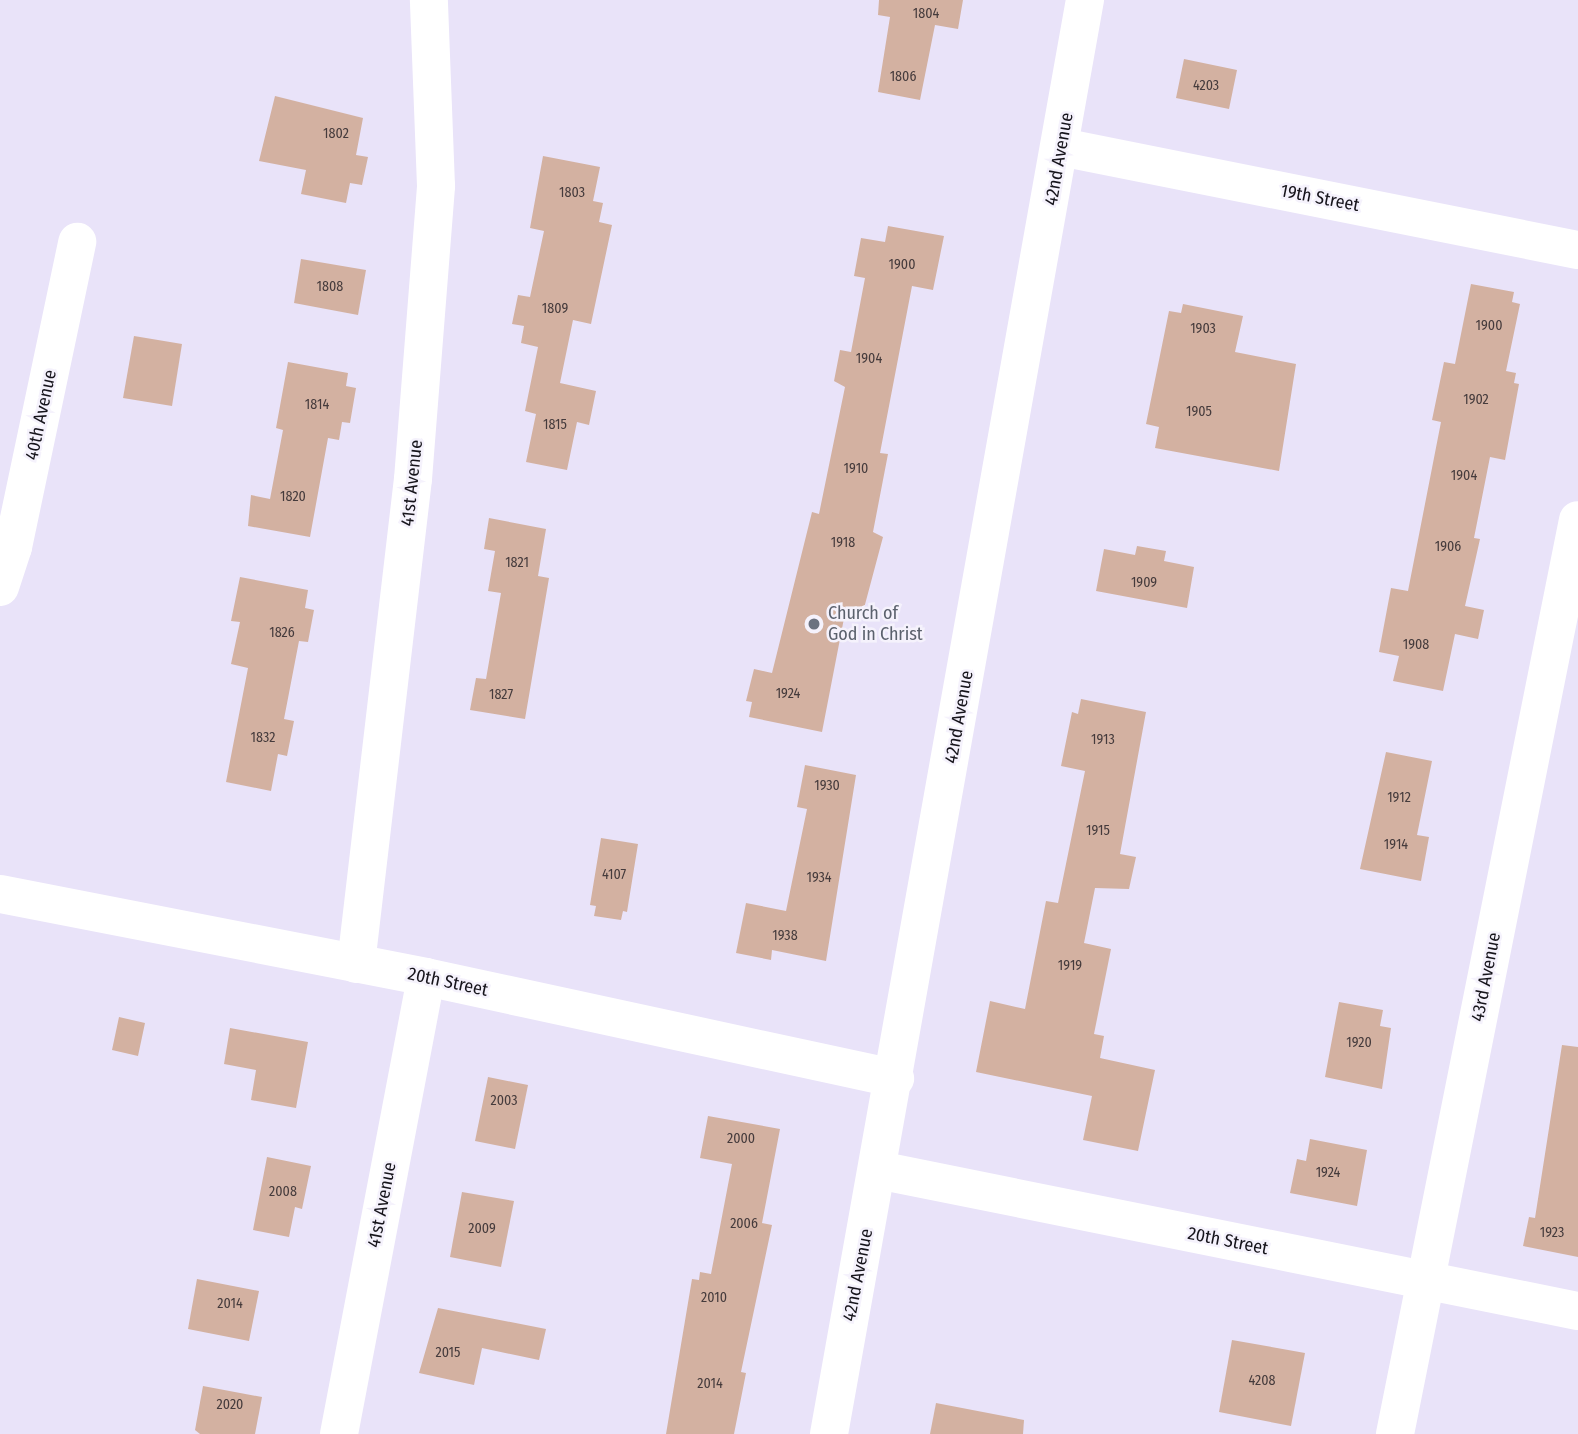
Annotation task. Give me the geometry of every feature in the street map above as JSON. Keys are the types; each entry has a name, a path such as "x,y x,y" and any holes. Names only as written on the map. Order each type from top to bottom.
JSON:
{"street":[{"name":"41st Avenue","path":"356,964 413,480 431,253 436,186 429,0"},
{"name":"42nd Avenue","path":"829,1434 895,1078 1085,0"},
{"name":"19th Street","path":"1061,147 1578,250"},
{"name":"40th Avenue","path":"0,587 13,547 77,242"},
{"name":"43rd Avenue","path":"1395,1434 1578,520"},
{"name":"20th Street","path":"0,894 426,977 895,1078"},
{"name":"41st Avenue","path":"339,1434 426,977"},
{"name":"20th Street","path":"878,1170 1578,1311"}],"building":[{"path":"879,0 963,0 958,29 935,25 920,100 878,92 890,17 878,15"},
{"path":"1184,59 1237,70 1229,109 1176,98"},
{"path":"275,96 363,118 356,155 368,157 362,185 350,183 346,203 301,194 306,170 259,161"},
{"path":"543,156 600,167 593,201 603,203 599,222 612,225 591,324 573,320 560,383 596,391 589,425 577,422 567,470 526,462 536,414 525,411 538,347 521,343 524,326 512,324 518,295 530,297 544,231 530,228"},
{"path":"888,226 944,236 933,290 912,286 880,453 888,454 873,532 883,537 863,612 846,608 822,732 749,717 752,702 746,701 754,669 772,673 812,512 819,514 845,387 834,381 840,350 851,352 865,278 854,276 861,238 885,242"},
{"path":"301,259 366,270 358,315 294,303"},
{"path":"1471,284 1514,292 1512,302 1520,304 1506,371 1516,373 1514,383 1519,384 1505,460 1490,457 1474,538 1480,539 1465,606 1484,610 1478,639 1455,634 1443,691 1393,681 1399,656 1379,652 1391,588 1408,591 1441,422 1432,420 1444,362 1455,364"},
{"path":"1183,304 1243,316 1235,352 1296,364 1279,471 1155,448 1159,427 1146,424 1169,311 1181,313"},
{"path":"134,336 182,344 172,406 123,398"},
{"path":"288,362 348,373 346,386 356,388 350,423 342,422 339,440 328,438 310,537 248,526 251,495 270,499 283,430 276,428"},
{"path":"489,518 546,529 538,576 549,578 525,719 470,710 476,678 486,679 501,593 488,591 495,551 484,549"},
{"path":"1137,546 1166,551 1164,561 1194,567 1187,608 1096,591 1104,549 1135,555"},
{"path":"240,577 308,590 305,608 314,610 308,642 299,641 284,719 294,721 287,756 278,754 271,791 226,782 248,668 231,664 240,622 231,621"},
{"path":"1081,699 1146,712 1120,854 1136,857 1129,889 1095,888 1084,943 1111,949 1094,1034 1104,1036 1100,1058 1155,1070 1138,1151 1083,1140 1092,1096 976,1072 990,1001 1025,1009 1046,901 1058,903 1085,771 1061,766 1072,712 1078,714"},
{"path":"1386,752 1432,761 1417,835 1429,837 1421,881 1360,869"},
{"path":"805,765 856,775 826,961 772,950 771,960 736,953 746,903 786,911 807,809 797,807"},
{"path":"601,838 638,844 627,912 623,911 621,920 594,916 596,906 590,905"},
{"path":"1339,1002 1383,1010 1380,1026 1391,1028 1382,1089 1325,1077"},
{"path":"119,1017 145,1023 138,1056 112,1050"},
{"path":"230,1028 308,1042 296,1108 251,1100 256,1070 224,1064"},
{"path":"1562,1045 1578,1047 1578,1257 1523,1246 1529,1217 1535,1218"},
{"path":"488,1077 528,1085 515,1149 475,1141"},
{"path":"708,1116 780,1129 762,1223 772,1225 741,1372 746,1373 734,1434 666,1434 692,1279 699,1280 700,1272 711,1274 732,1164 700,1158"},
{"path":"1310,1139 1367,1150 1357,1206 1290,1193 1297,1159 1306,1161"},
{"path":"267,1157 311,1166 302,1209 295,1207 289,1237 253,1230"},
{"path":"462,1192 514,1201 501,1267 450,1257"},
{"path":"197,1279 259,1291 249,1341 188,1329"},
{"path":"438,1308 546,1329 539,1360 482,1348 474,1385 419,1373"},
{"path":"1232,1340 1305,1353 1291,1426 1219,1412"},
{"path":"203,1386 262,1397 255,1434 200,1434 195,1430"},
{"path":"936,1403 1024,1420 1023,1434 930,1434"}],"place":[{"name":"Church of God in Christ","path":"814,624"}]}
